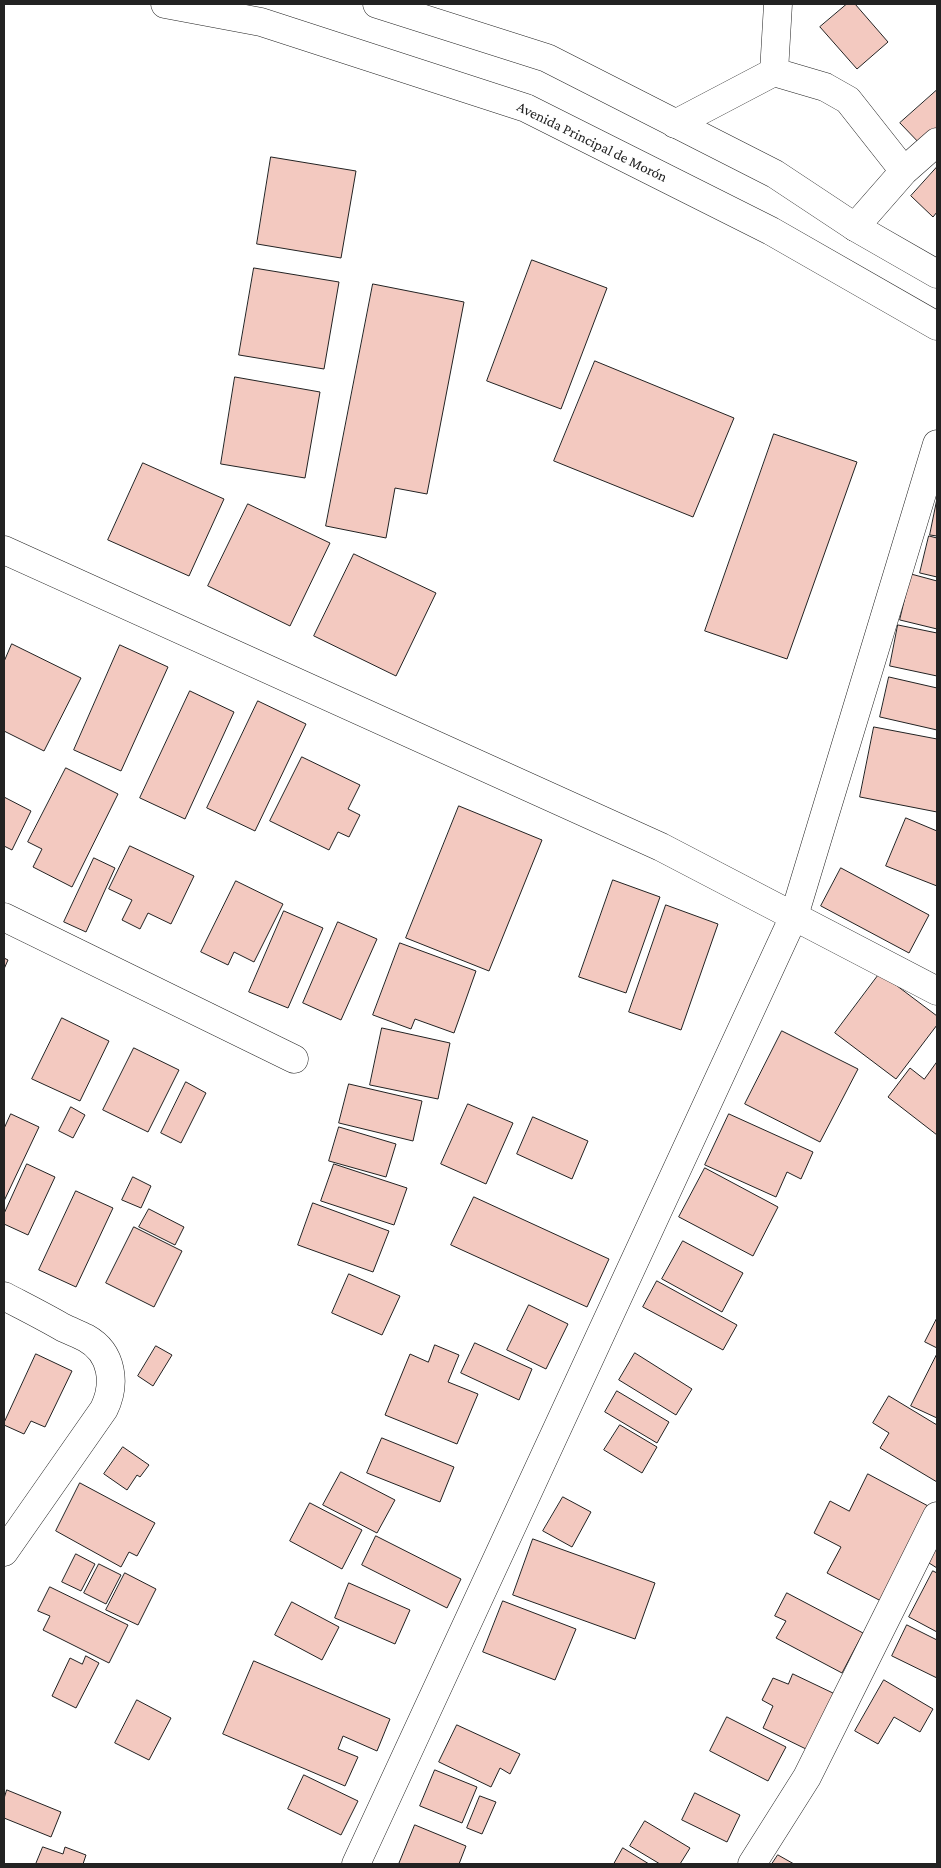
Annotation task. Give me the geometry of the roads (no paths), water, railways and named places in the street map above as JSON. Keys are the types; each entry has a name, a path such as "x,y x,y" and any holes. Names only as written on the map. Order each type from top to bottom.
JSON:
{"street":[{"name":"Avenida Principal de Morón","path":"165,4 261,22 526,108 771,231 937,326"},
{"path":"378,4 546,58 775,174 855,227 937,274"},
{"path":"774,72 778,4"},
{"path":"675,124 774,72 826,87 848,100 904,171"},
{"path":"855,227 904,171 937,142"},
{"path":"356,1864 794,916 937,444"},
{"path":"4,550 661,847 937,991"},
{"path":"4,917 294,1059"},
{"path":"4,1296 74,1334 87,1338 98,1347 106,1358 112,1384 110,1397 104,1409 4,1552"},
{"path":"752,1864 807,1777 937,1516"}]}
